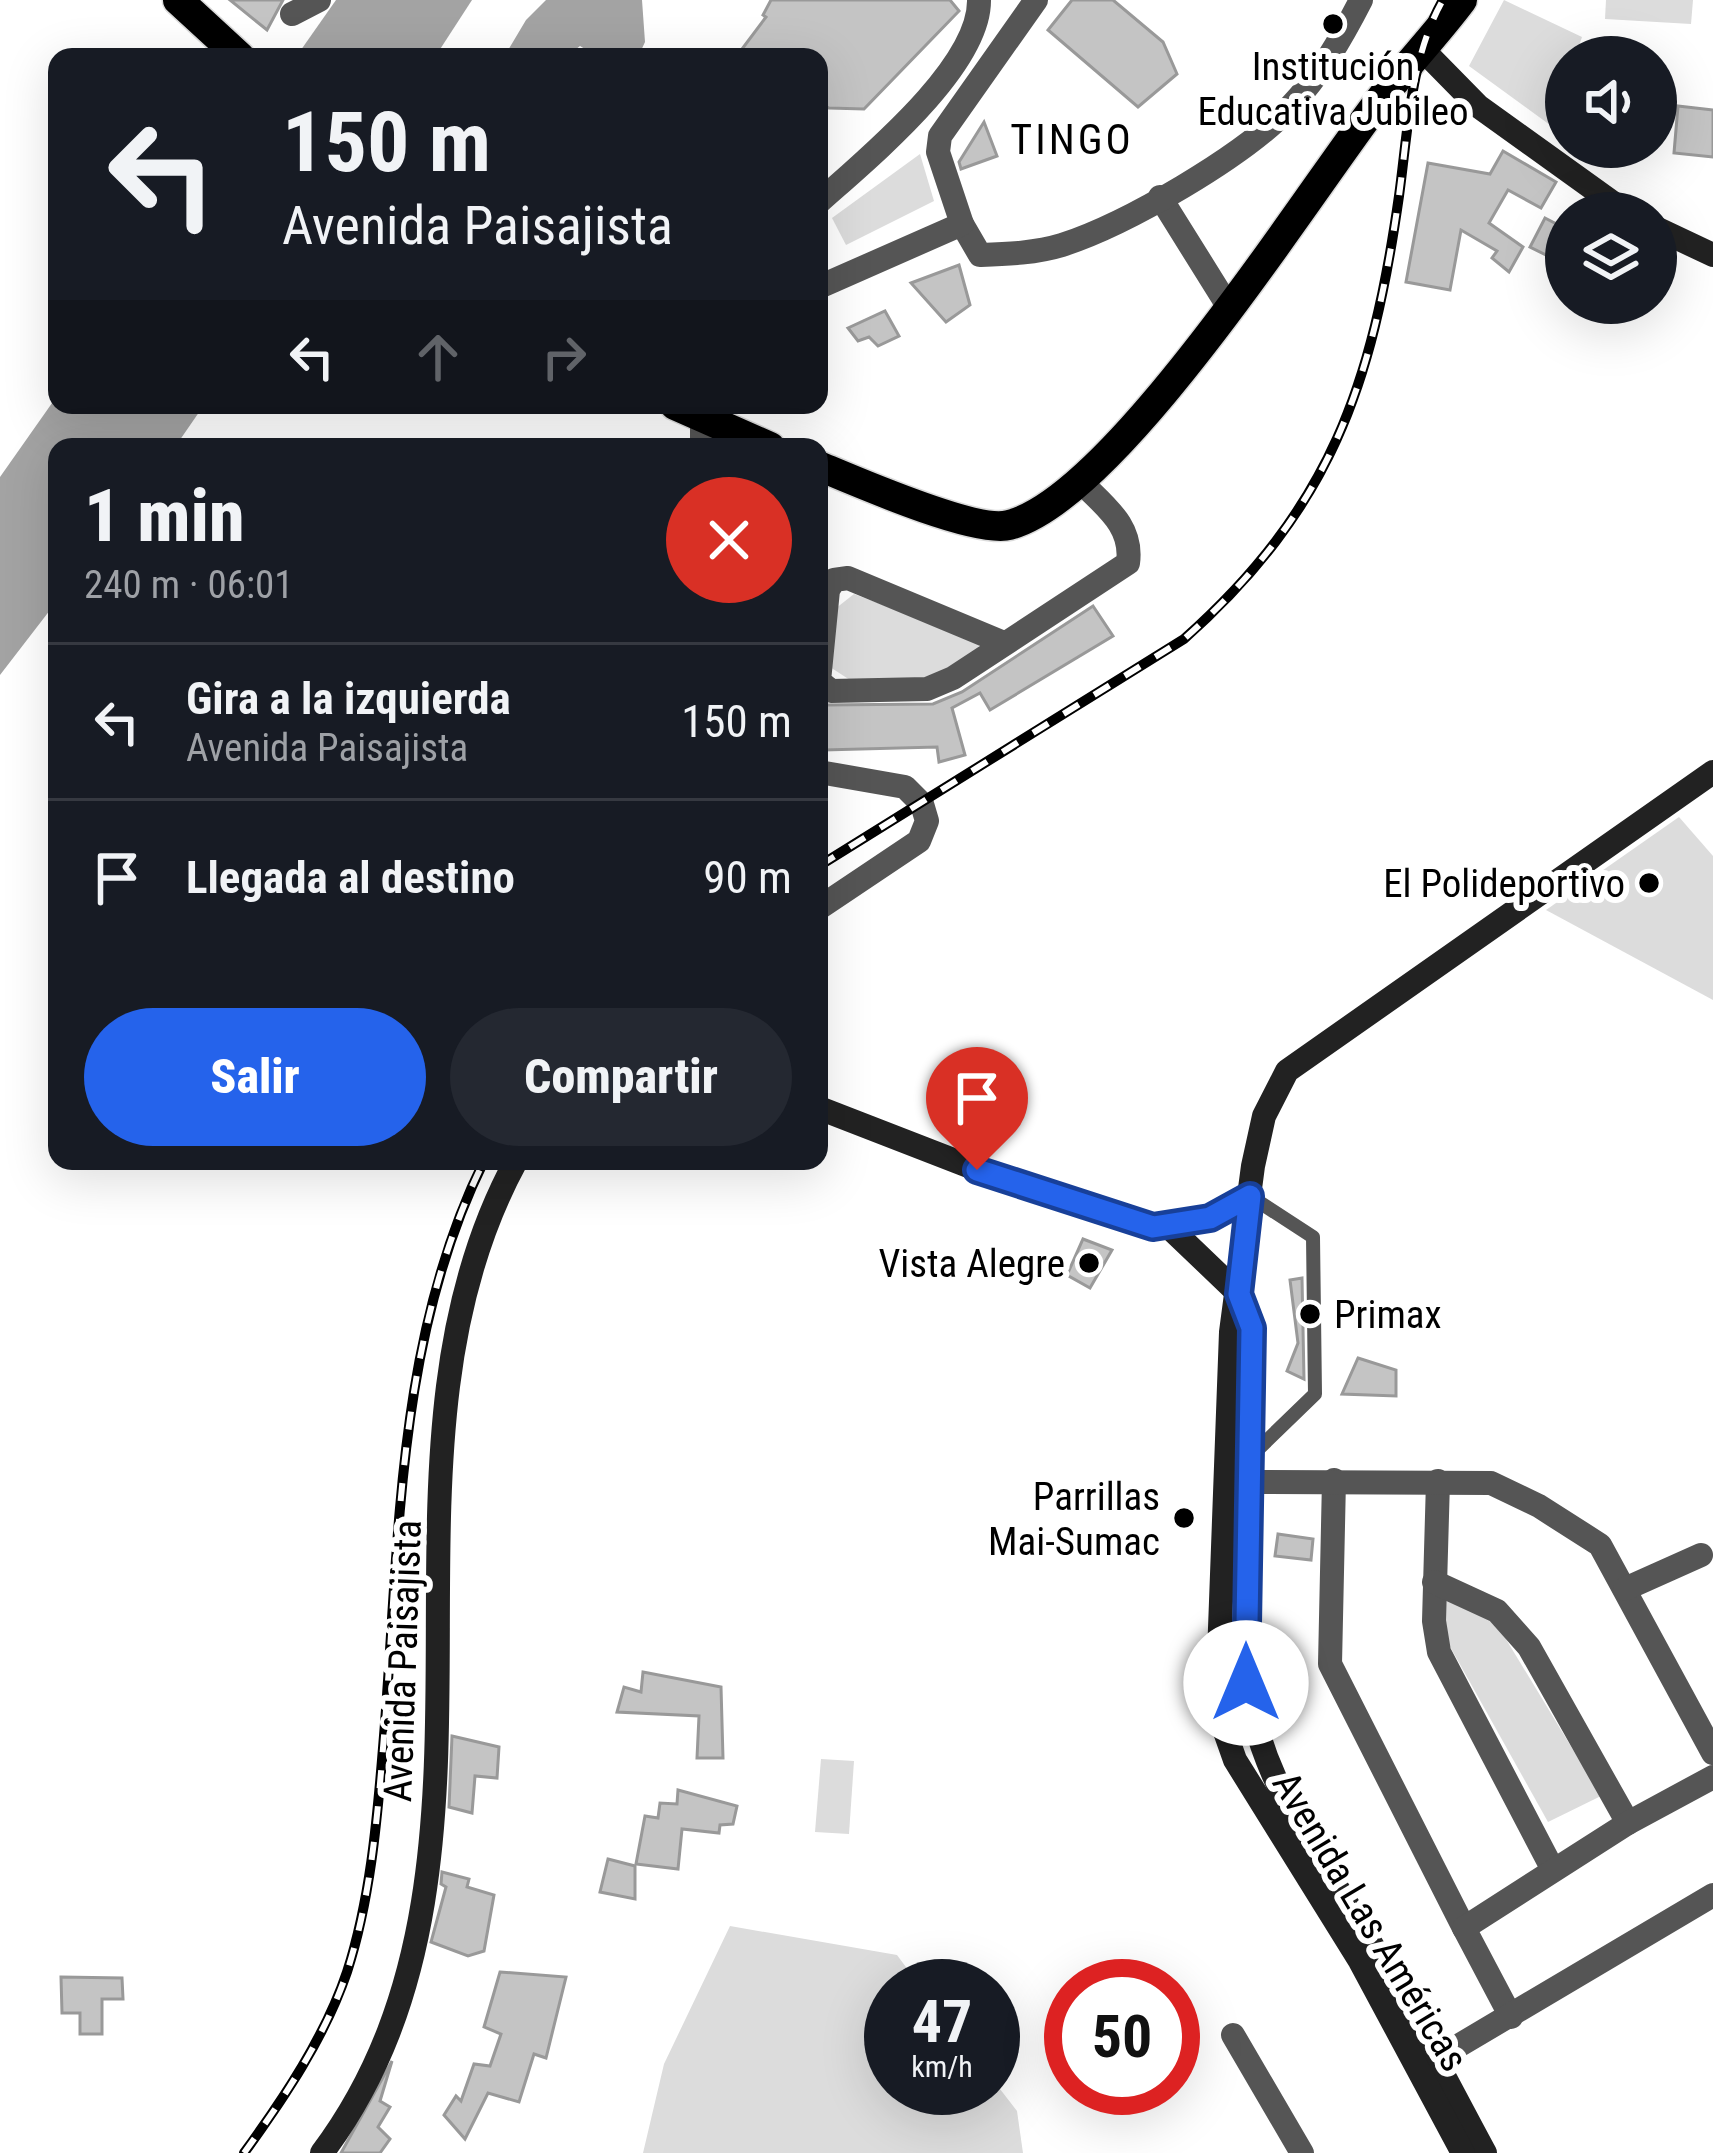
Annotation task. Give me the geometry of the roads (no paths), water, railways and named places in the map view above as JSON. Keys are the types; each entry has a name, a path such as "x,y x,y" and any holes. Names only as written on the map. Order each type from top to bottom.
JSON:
{"main road":[{"path":"178,0 230,48"},
{"path":"828,470 919,506 1003,527 1046,510 1083,484 1228,307 1377,103 1462,0"},
{"path":"1424,50 1478,106 1598,192"},
{"path":"1677,238 1713,255"},
{"path":"702,424 743,438"},
{"name":"Avenida Las Américas","path":"1485,2153 1235,1760 1217,1709 1231,1332 1250,1196 1264,1116 1287,1071 1713,772"},
{"path":"828,1111 1015,1184 1132,1222 1170,1228 1210,1218 1250,1196"},
{"name":"Avenida Paisajista","path":"322,2153 380,2062 409,1964 432,1831 438,1742 443,1396 467,1278 512,1170"},
{"path":"1170,1228 1239,1294"},
{"name":"Avenida Las Américas","path":"1239,1294 1252,1328 1244,1656 1247,1710 1268,1771 1377,1953 1463,2153"}],"street":[{"path":"292,14 319,0"},
{"path":"1036,0 940,136 938,152 962,224 980,254 1020,253 1064,244 1247,146 1289,108 1332,55 1360,0"},
{"path":"828,194 918,113 980,20 979,3 1021,24"},
{"path":"918,113 940,136"},
{"path":"1160,196 1228,307"},
{"path":"828,283 962,224"},
{"path":"828,689 927,689 1128,562 1131,542 1124,529 1083,484"},
{"path":"828,589 834,580 848,578 1004,643"},
{"path":"828,774 905,787 922,804 926,821 919,841 828,902"},
{"path":"1251,1470 1334,1480 1491,1483 1539,1506 1600,1545 1713,1754"},
{"path":"1334,1480 1330,1664 1510,2017"},
{"path":"1438,1481 1434,1582 1439,1652 1553,1870"},
{"path":"1624,1589 1701,1555"},
{"path":"1434,1582 1497,1611 1529,1647 1628,1823"},
{"path":"1464,1928 1628,1823 1713,1777"},
{"path":"1426,2066 1713,1895"},
{"path":"1233,2036 1302,2153"}],"lane":[{"path":"1250,1196 1313,1237 1315,1394 1251,1470"}],"railway":[{"path":"828,860 1184,639 1276,541 1337,440 1358,385 1388,264 1417,70 1443,0"},
{"path":"244,2153 315,2043 355,1945 375,1833 399,1523 417,1375 455,1230 480,1170"}],"place":[{"name":"Institución Educativa Jubileo","path":"1333,24"},
{"name":"El Polideportivo","path":"1649,883"},
{"name":"Vista Alegre","path":"1089,1263"},
{"name":"Primax","path":"1310,1314"},
{"name":"Parrillas Mai-Sumac","path":"1184,1518"}],"district":[{"name":"TINGO","path":"1072,139"}]}
